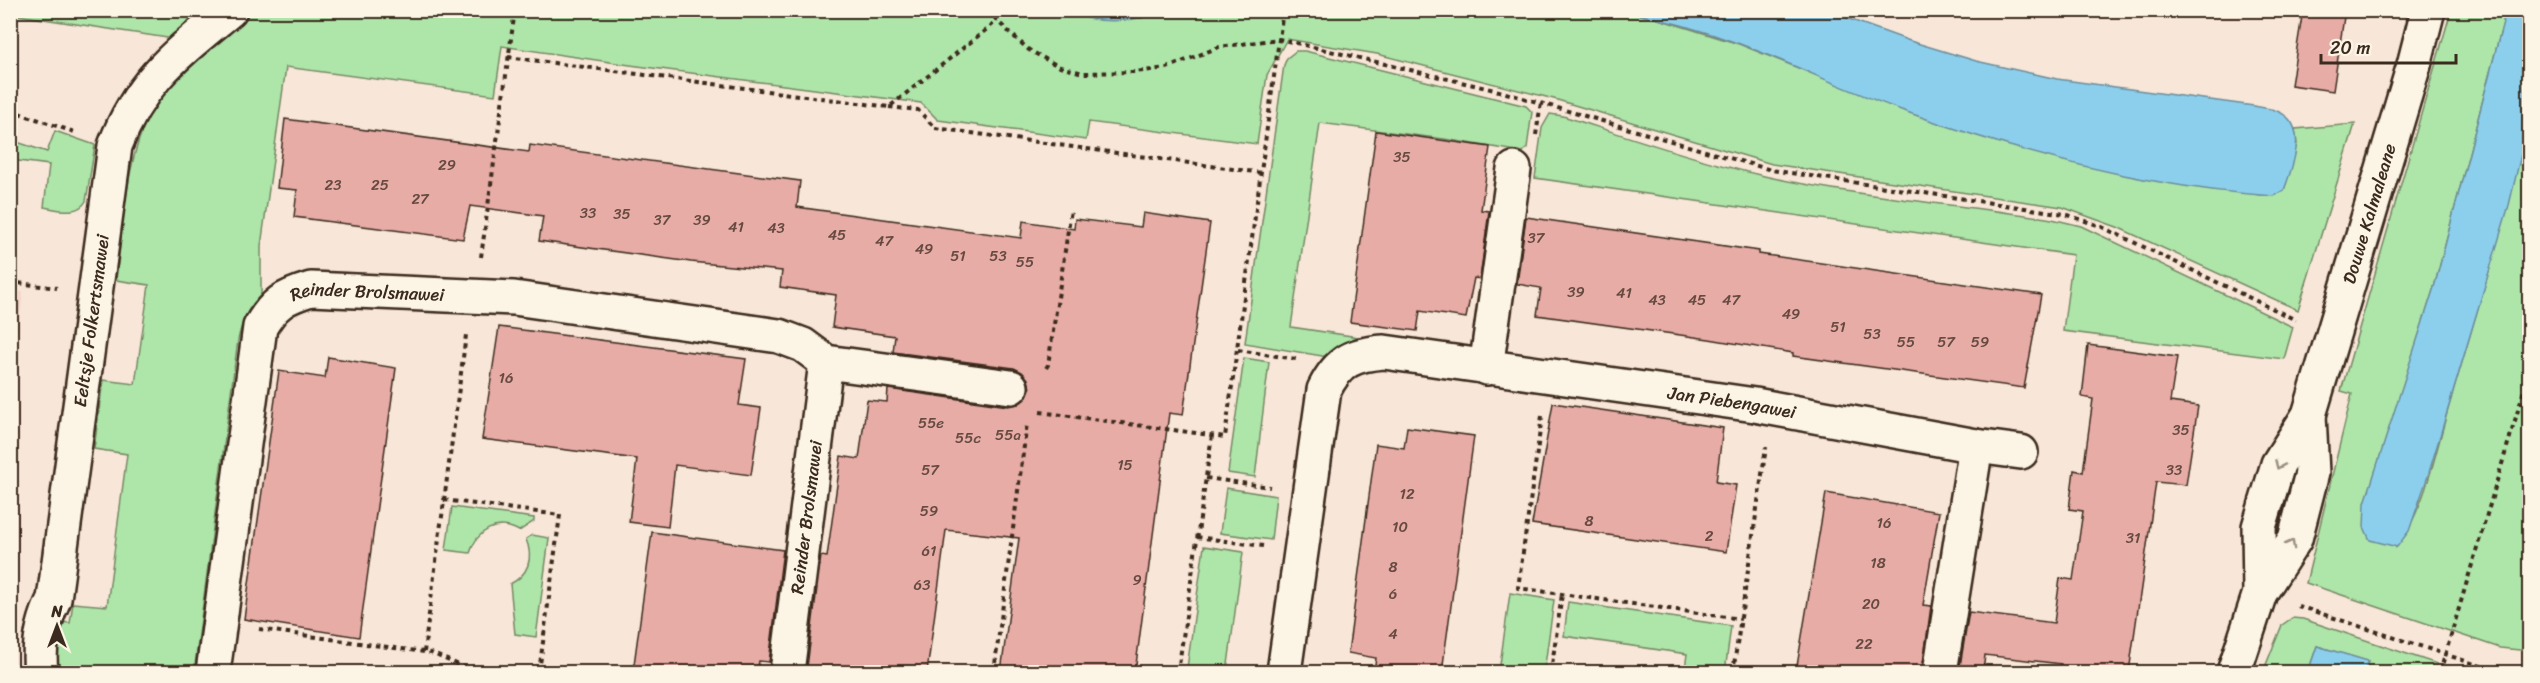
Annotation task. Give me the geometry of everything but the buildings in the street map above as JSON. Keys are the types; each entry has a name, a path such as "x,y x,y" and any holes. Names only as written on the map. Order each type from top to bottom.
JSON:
{"street":[{"name":"Eeltsje Folkertsmawei","path":"41,672 39,658 44,620 54,599 115,146 134,103 150,81 177,54 230,10"},
{"name":"Douwe Kalmaleane","path":"2234,672 2260,593 2259,527 2278,464 2309,415 2414,66 2428,10"},
{"path":"1486,368 1514,169"},
{"name":"Reinder Brolsmawei","path":"213,672 260,327 270,309 290,295 310,289 514,298 779,336 803,345 826,362 1020,399"},
{"name":"Jan Piebengawei","path":"1335,372 1344,363 1362,354 1384,352 1772,408 1976,446 2021,452"},
{"name":"Reinder Brolsmawei","path":"787,672 826,362"},
{"path":"1284,672 1324,390 1335,372"},
{"path":"1941,672 1976,446"}],"path":[{"path":"990,10 997,21 1029,50 1060,67 1083,73 1135,72 1167,68 1219,47 1279,39 1499,91 1771,170 2065,214 2100,226 2295,319 2333,334"},
{"path":"1020,399 1226,437 1283,10"},
{"path":"889,107 997,21"},
{"path":"508,57 918,110 935,128 1262,172"},
{"path":"10,110 115,146"},
{"path":"1043,373 1048,365 1071,210"},
{"path":"1238,350 1323,363 1335,372"},
{"path":"2440,672 2529,370"},
{"path":"1548,376 1518,588 1741,619"},
{"path":"1733,672 1772,408"},
{"path":"994,672 1027,422"},
{"path":"1178,672 1212,435"},
{"path":"1206,478 1274,488"},
{"path":"444,500 560,515 539,672"},
{"path":"1197,537 1266,547"},
{"path":"2260,593 2499,672"},
{"path":"1551,672 1562,594"},
{"path":"219,624 431,653 476,672"}],"shaded area":[{"path":"10,291 23,292 11,383"}],"green space":[{"path":"1069,10 1074,13 1142,18 1158,10 1623,11 1655,18 1739,44 1905,111 2065,161 2145,179 2262,195 2284,190 2297,144 2295,129 2355,124 2298,310 2117,227 2062,207 1772,164 1554,99 1377,54 1287,39 1267,75 1257,144 1089,122 1086,140 938,120 921,103 502,46 495,95 286,67 261,246 261,295 246,316 238,340 194,672 65,672 55,659 57,625 61,622 70,623 73,603 107,606 127,454 94,449 103,380 135,384 149,285 116,280 126,196 138,141 163,91 181,69 253,11"},
{"path":"10,11 209,11 174,39 11,14"},
{"path":"2451,11 2506,11 2435,284 2407,374 2396,547 2415,516 2428,480 2501,228 2529,121 2529,651 2500,648 2306,583 2352,394 2341,391"},
{"path":"1296,51 1305,51 1526,106 1532,112 1527,148 1523,152 1320,123 1291,327 1365,338 1328,357 1245,343 1284,65 1287,58"},
{"path":"1550,114 1563,116 1688,156 1764,176 1871,195 2052,219 2081,226 2293,327 2284,359 2063,331 2073,255 1535,178 1542,128"},
{"path":"55,131 95,145 86,201 78,209 61,210 44,207 49,165 11,160 11,140 47,152"},
{"path":"1244,358 1269,362 1255,477 1228,473"},
{"path":"1226,488 1276,496 1271,540 1220,533"},
{"path":"452,507 534,518 534,521 519,531 503,526 489,529 478,538 470,553 446,550"},
{"path":"532,535 549,538 536,637 515,634 510,584 521,576 528,566 529,553 526,539"},
{"path":"1204,546 1243,552 1227,672 1187,668"},
{"path":"1510,593 1554,600 1544,672 1499,672"},
{"path":"1568,602 1731,626 1725,672 1685,669 1687,654 1564,636"},
{"path":"2292,618 2303,619 2437,664 2435,672 2364,672 2368,662 2317,646 2308,672 2263,672 2282,625"}],"water":[{"path":"1158,10 1137,18 1114,21 1090,19 1069,11"},
{"path":"1623,11 1827,11 1910,41 1976,61 2057,79 2274,110 2287,117 2293,125 2296,135 2294,158 2284,190 2274,196 2180,185 2086,167 1949,127 1883,103 1726,39 1682,25"},
{"path":"2506,11 2529,11 2529,121 2509,205 2428,476 2409,531 2397,547 2370,540 2364,527 2365,503 2435,284"},
{"path":"2317,646 2368,661 2364,672 2308,672"}]}
